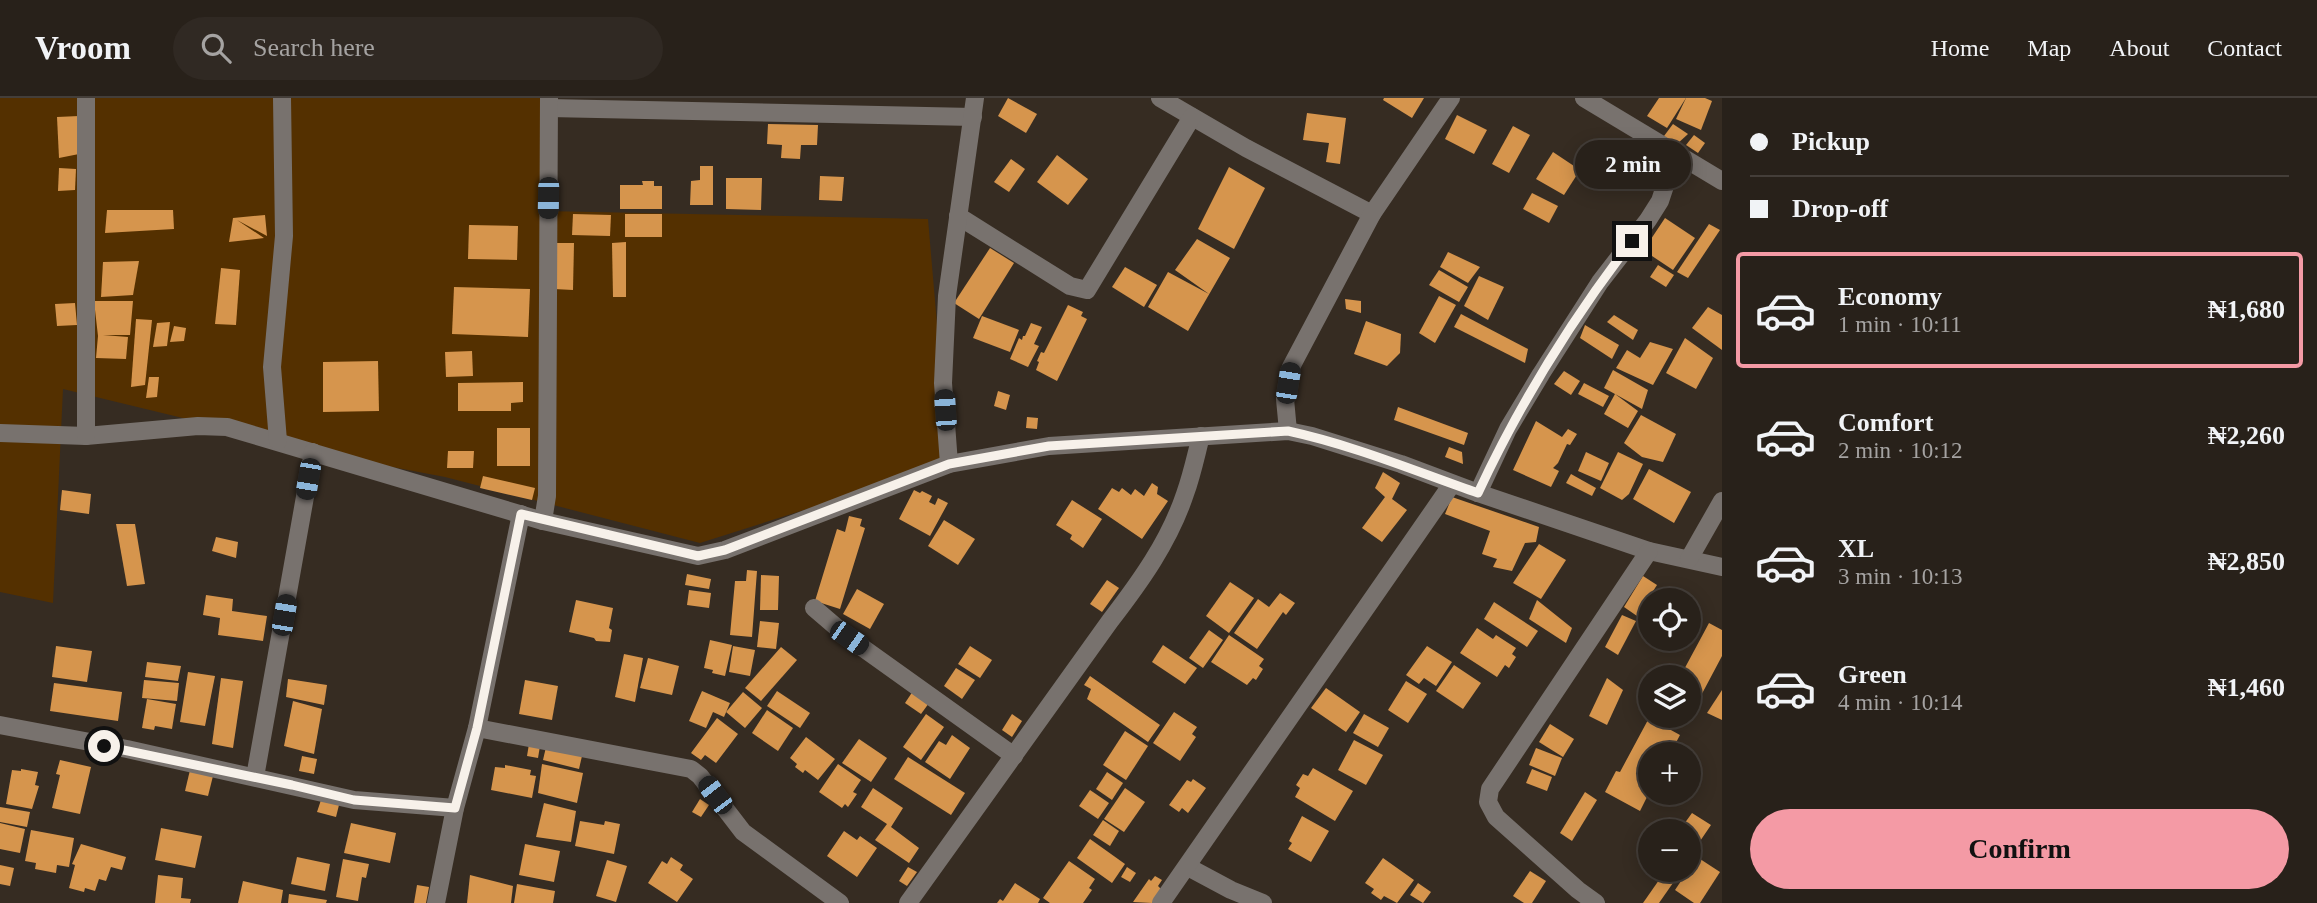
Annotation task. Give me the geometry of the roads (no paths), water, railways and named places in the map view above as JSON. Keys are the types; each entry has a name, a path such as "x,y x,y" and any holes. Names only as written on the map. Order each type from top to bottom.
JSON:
{"street":[{"path":"86,98 86,436"},
{"path":"278,441 272,367 284,236 282,98"},
{"path":"949,464 943,383 947,296 975,98"},
{"path":"1160,98 1245,148 1372,214"},
{"path":"1288,431 1285,399 1291,367 1372,214 1451,98"},
{"path":"1584,98 1633,125 1722,181"},
{"path":"542,521 547,496 549,103 973,117"},
{"path":"958,216 1070,286 1087,290 1192,117"},
{"path":"1478,493 1508,429 1541,374 1600,282 1660,201 1666,183 1665,147"},
{"path":"0,433 86,436 198,426 227,427 542,521 698,556 707,555 949,464 1049,446 1288,431 1401,464 1649,551 1722,567"},
{"path":"908,903 1143,579 1163,544 1185,495 1201,436"},
{"path":"255,777 313,452"},
{"path":"1161,903 1452,484"},
{"path":"1689,559 1722,500"},
{"path":"436,903 455,808 477,728 521,514"},
{"path":"1596,903 1496,817 1488,802 1490,789 1649,551"},
{"path":"814,608 849,638 1014,756"},
{"path":"0,724 127,749 354,800 455,808"},
{"path":"477,728 691,769 701,776 743,832 839,903"},
{"path":"1188,867 1231,890 1263,903"}]}
